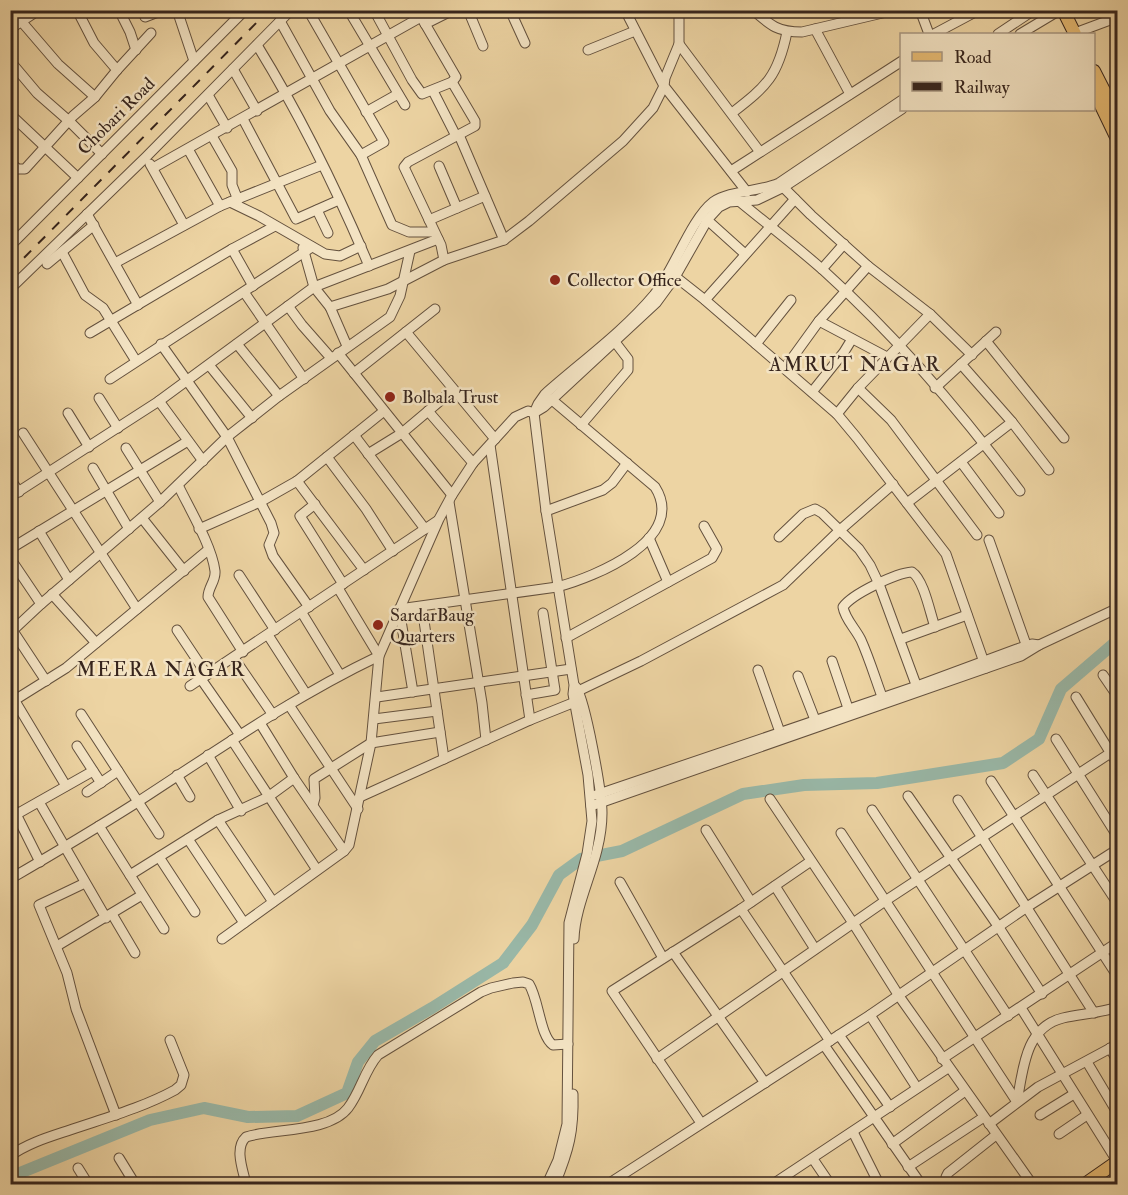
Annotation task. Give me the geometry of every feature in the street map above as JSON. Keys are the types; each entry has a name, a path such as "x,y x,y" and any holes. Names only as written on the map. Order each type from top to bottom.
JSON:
{"main road":[{"path":"1058,11 1071,33"},
{"path":"1095,72 1118,118"},
{"path":"1095,93 1118,141"},
{"path":"1085,1185 1117,1161"},
{"path":"1092,1185 1118,1167"}],"street":[{"path":"10,29 39,10"},
{"path":"77,10 94,43 117,70"},
{"path":"119,10 136,50"},
{"path":"145,17 163,10"},
{"path":"177,10 194,61"},
{"name":"Chobari Road","path":"10,246 245,10"},
{"path":"10,289 146,157 291,10"},
{"path":"308,10 384,142 361,155"},
{"path":"374,10 422,94 433,92 452,82 455,74 421,17"},
{"path":"153,168 421,17 453,10"},
{"path":"468,10 483,46"},
{"path":"510,10 525,43"},
{"path":"626,10 664,86 747,192"},
{"path":"330,307 388,289 444,260 504,240 529,221 623,141 653,108 664,86 679,44 679,10"},
{"path":"753,10 768,24 787,32 802,32 895,10"},
{"path":"920,10 929,33"},
{"path":"936,33 979,10"},
{"path":"1000,33 1034,10"},
{"path":"349,11 405,105"},
{"path":"1022,33 1058,11"},
{"path":"1075,33 1118,17"},
{"path":"21,21 58,64 94,97"},
{"path":"280,21 330,111 361,155 392,225 409,232 436,235"},
{"path":"815,29 850,94"},
{"path":"588,50 635,31"},
{"path":"732,113 768,83 782,56 787,32"},
{"path":"10,163 18,169 25,169 151,33"},
{"path":"679,44 760,152"},
{"path":"256,45 287,94 369,266"},
{"path":"10,61 37,93 102,154"},
{"path":"731,171 900,62"},
{"path":"232,69 257,111"},
{"path":"444,260 436,235 404,167 408,162 472,128 476,123 452,82"},
{"path":"433,92 458,135 504,240"},
{"path":"208,94 227,128"},
{"path":"366,112 398,94"},
{"path":"534,413 656,303 711,203 730,194 781,185 900,101"},
{"path":"705,217 729,202 757,200 900,111"},
{"path":"10,114 78,178"},
{"path":"243,119 296,219 339,200"},
{"path":"212,136 232,171 234,201"},
{"path":"189,149 220,206"},
{"path":"146,157 184,225"},
{"path":"114,263 220,206 322,165"},
{"path":"439,166 457,208"},
{"path":"781,185 868,266 930,314 972,355"},
{"path":"730,194 822,269 898,345 985,444 1020,491"},
{"path":"429,220 485,196"},
{"path":"705,300 744,253 795,199"},
{"path":"234,201 302,242 307,250 314,287 330,307 347,346"},
{"path":"317,210 328,233"},
{"path":"87,214 138,305"},
{"path":"705,217 744,253"},
{"path":"47,264 94,225"},
{"path":"90,333 275,226"},
{"path":"10,231 20,236"},
{"path":"10,479 15,494 159,401 314,287 410,251 436,235"},
{"path":"822,269 844,244"},
{"path":"110,379 307,250 340,256 361,246"},
{"path":"232,249 253,286"},
{"path":"46,681 12,632 52,594 160,502 227,437 279,396 390,317 397,306 410,251"},
{"path":"62,252 85,295 103,308 136,361"},
{"path":"785,368 819,321 868,266"},
{"path":"673,274 837,414 893,484 946,554 985,665"},
{"path":"580,893 597,850 602,824 570,669 534,413 545,394 646,304 673,274"},
{"path":"244,292 304,379"},
{"path":"756,344 791,300"},
{"path":"288,306 302,325 354,374 451,498 486,740"},
{"path":"354,374 435,309"},
{"path":"837,414 858,388 930,314"},
{"path":"819,321 887,357"},
{"path":"406,332 492,442 530,720"},
{"path":"935,388 996,332"},
{"path":"812,392 852,339"},
{"path":"986,341 1064,438"},
{"path":"581,424 628,370 628,359 615,342"},
{"path":"161,344 227,437 274,529 273,538 269,544 273,556 340,675"},
{"path":"237,344 279,396"},
{"path":"961,364 1012,422 1049,470"},
{"path":"209,365 252,418"},
{"path":"858,388 891,420 935,482 977,535"},
{"path":"368,454 402,433 453,390"},
{"path":"99,398 118,428"},
{"path":"399,609 557,588 590,576 641,548 649,538 662,516 662,501 655,487 551,399"},
{"path":"159,401 203,461"},
{"path":"199,529 260,502 297,481 384,411"},
{"path":"428,411 473,463"},
{"path":"222,939 344,851 351,839 371,743 379,656 399,609 439,519 473,463 522,412 534,413"},
{"path":"68,413 89,447"},
{"path":"907,503 1012,422"},
{"path":"23,433 137,609"},
{"path":"354,435 425,529"},
{"path":"10,549 188,441"},
{"path":"126,448 160,502"},
{"path":"327,457 366,509 393,551"},
{"path":"961,462 999,513"},
{"path":"546,511 603,490 612,483 627,463"},
{"path":"93,468 129,529"},
{"path":"297,481 364,570"},
{"path":"360,797 530,720 575,693 641,661 783,585 840,530 893,484"},
{"path":"178,485 208,550 215,572 208,590 208,597 243,652"},
{"path":"315,504 300,516 379,656"},
{"path":"779,537 803,514 815,509 840,530 865,557 879,584 918,689"},
{"path":"142,518 184,571"},
{"path":"190,687 439,519"},
{"path":"566,638 716,554 717,549 704,526"},
{"path":"39,531 69,580"},
{"path":"649,538 668,582"},
{"path":"989,540 1027,649"},
{"path":"66,786 13,702 66,668 208,550"},
{"path":"10,558 41,604"},
{"path":"884,701 868,656 844,614 843,607 855,595 895,575 912,572 917,575 935,627"},
{"path":"238,575 306,694"},
{"path":"52,594 96,643"},
{"path":"422,607 444,759"},
{"path":"596,800 985,665 1039,645 1118,608"},
{"path":"399,609 413,692"},
{"path":"526,695 555,690 543,613"},
{"path":"901,639 967,615"},
{"path":"177,630 268,797 317,870"},
{"path":"10,879 65,848 306,694 379,656"},
{"path":"234,658 273,715"},
{"path":"832,661 850,713"},
{"path":"377,697 570,669"},
{"path":"758,670 781,736"},
{"path":"1103,675 1118,697"},
{"path":"798,676 817,724"},
{"path":"1076,697 1114,751 1118,765"},
{"path":"289,705 358,809"},
{"path":"374,719 437,711"},
{"path":"81,714 159,834"},
{"path":"260,723 344,851"},
{"path":"313,806 314,779 371,743 440,732"},
{"path":"1056,739 1118,837"},
{"path":"77,746 101,783"},
{"path":"657,1059 885,901 1114,751"},
{"path":"208,755 241,811"},
{"path":"17,814 93,771"},
{"path":"87,792 118,771"},
{"path":"177,775 190,796"},
{"path":"1033,775 1118,904"},
{"path":"130,876 218,820 268,797 294,778"},
{"path":"991,781 1118,976"},
{"path":"908,796 1042,994"},
{"path":"770,799 899,996 1032,1185"},
{"path":"547,1185 569,1129 576,909 596,800"},
{"path":"958,800 1094,1013"},
{"path":"10,802 40,862"},
{"path":"39,802 85,883 135,953"},
{"path":"872,810 1008,1016"},
{"path":"218,820 273,902"},
{"path":"99,826 164,929"},
{"path":"706,830 751,902"},
{"path":"841,833 1017,1102"},
{"path":"188,839 244,923"},
{"path":"608,1185 700,1123 899,996 998,926 1118,849"},
{"path":"159,857 195,912"},
{"path":"700,1123 612,991 812,861"},
{"path":"620,882 663,958"},
{"path":"85,883 39,905 67,972 76,1009 116,1115"},
{"path":"775,886 815,949"},
{"path":"57,946 142,895"},
{"path":"555,1185 570,1147 569,922 576,909"},
{"path":"741,909 784,971 874,1118 918,1180 918,1185"},
{"path":"942,1059 1118,942"},
{"path":"673,952 765,1083"},
{"path":"246,1185 239,1149 246,1137 302,1128 342,1114 355,1098 366,1072 378,1055 491,988 523,982 529,984 538,1006 547,1040 553,1045 568,1044"},
{"path":"1017,1102 1029,1048 1037,1033 1054,1021 1118,1007"},
{"path":"1021,1008 1117,1161"},
{"path":"870,1015 917,1088"},
{"path":"839,1035 890,1107"},
{"path":"10,1156 38,1141 116,1115 165,1095 181,1085 184,1075 170,1040"},
{"path":"908,1167 1062,1074 1114,1046 1118,1062"},
{"path":"1087,1062 1118,1114"},
{"path":"773,1185 788,1180 813,1159 948,1068"},
{"path":"892,1144 965,1091"},
{"path":"1040,1114 1074,1094"},
{"path":"1059,1134 1087,1115"},
{"path":"853,1132 879,1185"},
{"path":"948,1185 946,1177 948,1173 996,1134"},
{"path":"119,1158 135,1185"},
{"path":"813,1159 830,1185"},
{"path":"78,1168 88,1185"}],"waterway":[{"path":"10,1177 150,1120 204,1108 248,1117 297,1116 347,1093 358,1062 375,1041 503,963 532,925 559,875 581,859 622,851 743,794 804,785 877,783 1003,763 1039,739 1061,689 1118,640"}],"railway":[{"path":"10,272 269,10"}],"place":[{"name":"Collector Office","path":"555,280"},
{"name":"Bolbala Trust","path":"390,397"},
{"name":"SardarBaug Quarters","path":"378,625"}],"district":[{"name":"AMRUT NAGAR","path":"855,364"},
{"name":"MEERA NAGAR","path":"161,669"}]}
